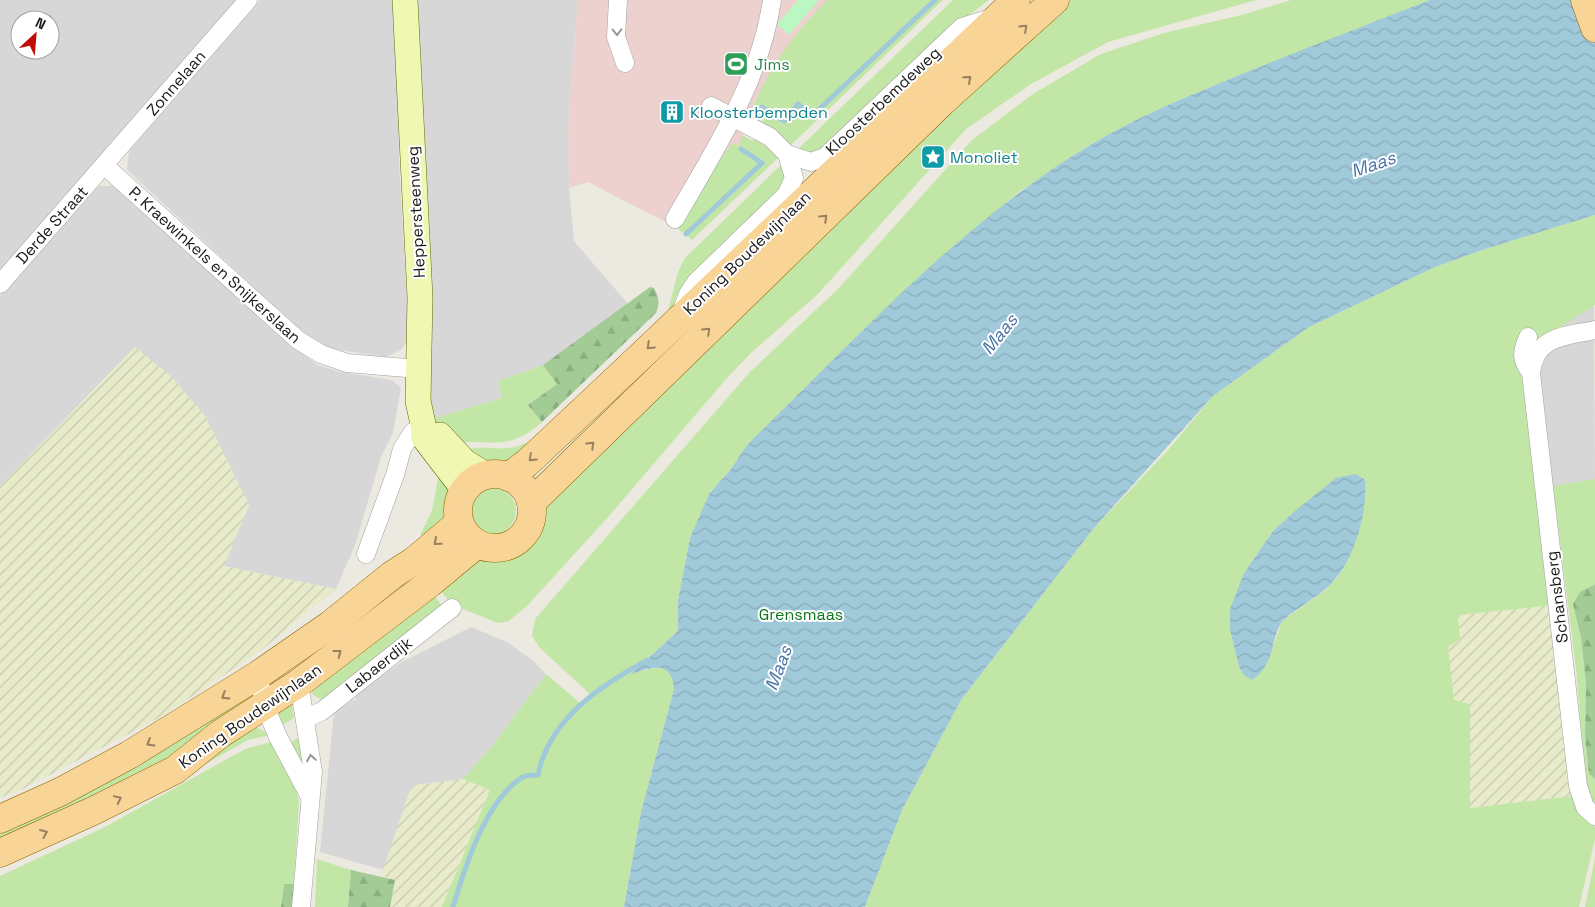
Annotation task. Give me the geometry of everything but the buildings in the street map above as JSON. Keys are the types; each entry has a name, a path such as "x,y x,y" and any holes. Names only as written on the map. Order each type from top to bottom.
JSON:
{"main road":[{"name":"Koning Boudewijnlaan","path":"531,503 942,102 1055,0"},
{"path":"1585,0 1595,28"},
{"name":"Koning Boudewijnlaan","path":"497,476 526,463 993,17"},
{"path":"497,476 518,483 526,492 531,503 529,524 517,541 498,548 477,544 469,539 459,523 457,512 464,490 470,483 497,476"},
{"name":"Koning Boudewijnlaan","path":"0,819 60,792 129,755 258,675 330,625 392,575 414,561 459,523"},
{"name":"Koning Boudewijnlaan","path":"0,853 93,811 175,770 220,734 300,683 430,583 477,544"}],"street":[{"name":"Zonnelaan","path":"105,166 248,0"},
{"name":"Heppersteenweg","path":"405,0 420,298 418,401 423,424 422,435 464,490"},
{"path":"618,0 616,37 625,63"},
{"path":"675,219 739,121 758,59 772,0"},
{"path":"993,17 994,56"},
{"name":"Kloosterbemdeweg","path":"787,154 811,162 826,157 962,27 993,17"},
{"path":"711,106 770,138 787,154 794,178 786,195"},
{"path":"681,316 685,300 696,282 826,157"},
{"name":"Derde Straat","path":"0,284 105,166"},
{"name":"P. Kraewinkels en Snijkerslaan","path":"105,166 298,340 321,354 347,364 418,369"},
{"name":"Schansberg","path":"1595,330 1556,338 1543,346 1534,358 1531,373 1578,786 1585,807 1595,816"},
{"name":"Schansberg","path":"1528,337 1522,350 1522,360 1531,373"},
{"path":"366,554 396,475 402,449 412,433 423,424 437,432 465,462 497,476"},
{"name":"Labaerdijk","path":"305,720 322,710 452,608"},
{"path":"258,675 265,706 278,737 310,797"},
{"path":"300,683 313,772 300,907"}],"shaded area":[{"path":"0,0 236,0 0,273"},
{"path":"260,0 395,0 399,161 409,338 401,350 386,357 327,348 304,333 127,170 129,151"},
{"path":"416,0 578,0 568,126 569,188 574,241 628,304 543,365 498,381 502,398 432,419 426,389"},
{"path":"578,0 827,0 804,25 770,72 754,103 739,146 684,215 677,228 588,182 569,188 568,126"},
{"path":"99,186 113,186 291,345 318,365 341,372 392,380 401,388 393,433 381,457 355,545 336,589 224,566 249,505 205,416 135,347 0,486 0,296"},
{"path":"1594,304 1595,479 1540,490 1532,345"},
{"path":"471,627 507,642 531,659 546,674 492,746 463,779 416,785 410,791 383,870 320,852 334,713 351,701 356,700 355,694 402,662"}],"green space":[{"path":"798,0 819,0 789,35 777,24"},
{"path":"827,0 943,0 791,145 776,131 762,123 764,119 751,112 765,81 783,52"},
{"path":"953,0 989,0 964,19 831,145 813,154 797,150"},
{"path":"1067,0 1256,0 1108,42 1031,84 966,129 818,294 751,353 726,379 609,516 527,606 509,621 498,623 450,602 436,585 480,556 497,557 519,549 535,531 539,509"},
{"path":"1291,0 1430,0 1182,99 1140,118 1086,147 1019,192 914,283 747,445 731,469 709,494 690,539 678,600 678,631 631,674 652,668 665,669 672,679 674,689 641,812 624,907 442,907 490,790 463,779 492,746 546,674 580,703 592,696 539,647 532,636 535,619 749,373 839,288 972,140 1033,94 1101,54 1164,33 1242,15"},
{"path":"742,135 753,141 755,138 779,157 692,240 677,228 689,205 710,174 733,143 739,146"},
{"path":"783,163 787,181 678,308 506,466 488,466 463,450 513,447 532,440 668,311 678,272 685,258"},
{"path":"1595,215 1595,305 1532,345 1554,605 1458,615 1460,639 1448,647 1454,700 1470,704 1470,808 1572,796 1578,814 1595,827 1595,839 1579,907 865,907 902,810 961,700 1094,528 1168,450 1213,396 1309,327 1435,267 1482,250","holes":["1311,498 1360,524 1339,576 1324,591 1282,621 1267,664 1252,680 1239,667 1230,630 1244,573 1273,531"]},
{"path":"650,287 654,288 658,297 656,313 542,422 528,405 557,384 543,365"},
{"path":"135,347 173,378 205,416 249,505 224,566 336,589 260,651 161,717 23,789 0,798 0,486"},
{"path":"543,365 557,384 528,405 542,422 525,435 502,442 460,443 446,436 432,419 502,398 498,381"},
{"path":"439,473 451,493 447,517 421,538 421,533 432,511"},
{"path":"1595,479 1595,584 1586,588 1573,604 1581,638 1586,683 1585,737 1589,774 1595,779 1595,807 1586,790 1576,669 1553,486"},
{"path":"489,488 497,488 506,492 512,498 516,511 512,524 506,530 497,534 489,534 480,530 474,524 470,515 470,507 474,498 480,492"},
{"path":"1595,584 1595,779 1589,774 1585,737 1586,683 1581,638 1573,604 1580,592"},
{"path":"430,590 442,606 322,700 313,695 311,687"},
{"path":"1554,605 1572,796 1470,808 1470,704 1454,700 1448,647 1460,639 1458,615"},
{"path":"254,693 254,707 148,770 0,843 0,828"},
{"path":"291,698 294,718 281,726 275,704"},
{"path":"249,727 258,728 270,735 248,740 156,792"},
{"path":"301,736 305,770 290,743"},
{"path":"271,742 293,778 299,801 294,884 284,884 281,907 0,907 0,876 105,827 245,749"},
{"path":"463,779 490,790 442,907 390,907 395,880 381,876 410,791 416,785"},
{"path":"1595,858 1595,907 1585,907"},
{"path":"317,859 351,870 348,907 315,907"},
{"path":"351,870 395,880 390,907 348,907"},
{"path":"284,884 294,884 293,907 281,907"}],"water":[{"name":"Maas","path":"1430,0 1595,0 1595,215 1482,250 1435,267 1309,327 1213,396 1094,528 961,700 902,810 865,907 624,907 641,812 674,689 669,673 664,669 652,668 630,675 678,631 678,600 690,538 709,494 731,469 747,445 867,326 951,248 1040,178 1087,147 1142,117 1180,100"},
{"path":"1356,474 1365,480 1364,509 1361,525 1350,556 1333,582 1281,623 1269,660 1260,673 1252,680 1244,675 1239,667 1230,630 1230,609 1244,573 1273,531 1295,511 1336,478"}],"waterway":[{"path":"762,107 784,121 798,104 812,116 935,0"},
{"path":"686,234 762,163 741,149"},
{"path":"453,907 479,835 498,801 510,787 523,777 538,775 544,755 553,737 580,706 595,693 648,660"}],"place":[{"name":"Jims","path":"736,64"},
{"name":"Kloosterbempden","path":"672,112"},
{"name":"Monoliet","path":"933,157"}],"park label":[{"name":"Grensmaas","path":"801,614"}]}
